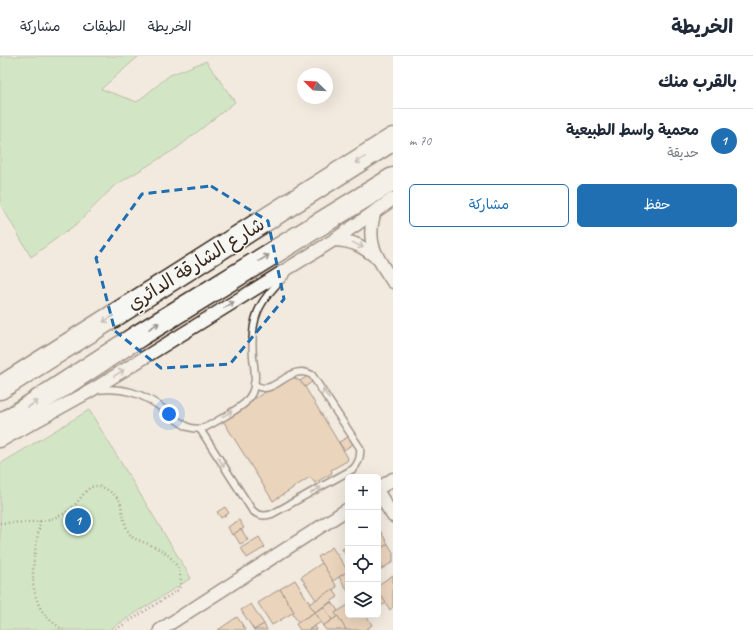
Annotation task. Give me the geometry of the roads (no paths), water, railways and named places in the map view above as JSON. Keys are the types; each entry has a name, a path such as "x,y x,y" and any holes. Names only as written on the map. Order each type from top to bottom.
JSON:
{"highway":[{"name":"شارع الشارقة الدائري","path":"0,388 393,139"},
{"name":"شارع الشارقة الدائري","path":"0,426 140,335 393,179"}],"street":[{"path":"0,442 92,390 334,240 393,199"},
{"path":"375,211 370,233 377,258"},
{"path":"334,240 356,243 377,258 392,278"},
{"path":"381,489 393,480"},
{"path":"381,496 393,516"},
{"path":"160,630 346,510"}],"lane":[{"path":"92,390 118,389 130,391 153,401 182,424 194,429 206,427 244,403 253,391 252,332 258,310 269,292 302,259"},
{"path":"200,429 252,510 259,515 268,516 272,514 353,469 357,465 360,460 360,448 312,375 308,372 298,372 268,388 261,388 254,384"}],"place":[{"name":"محمية واسط الطبيعية","path":"78,521"}]}
